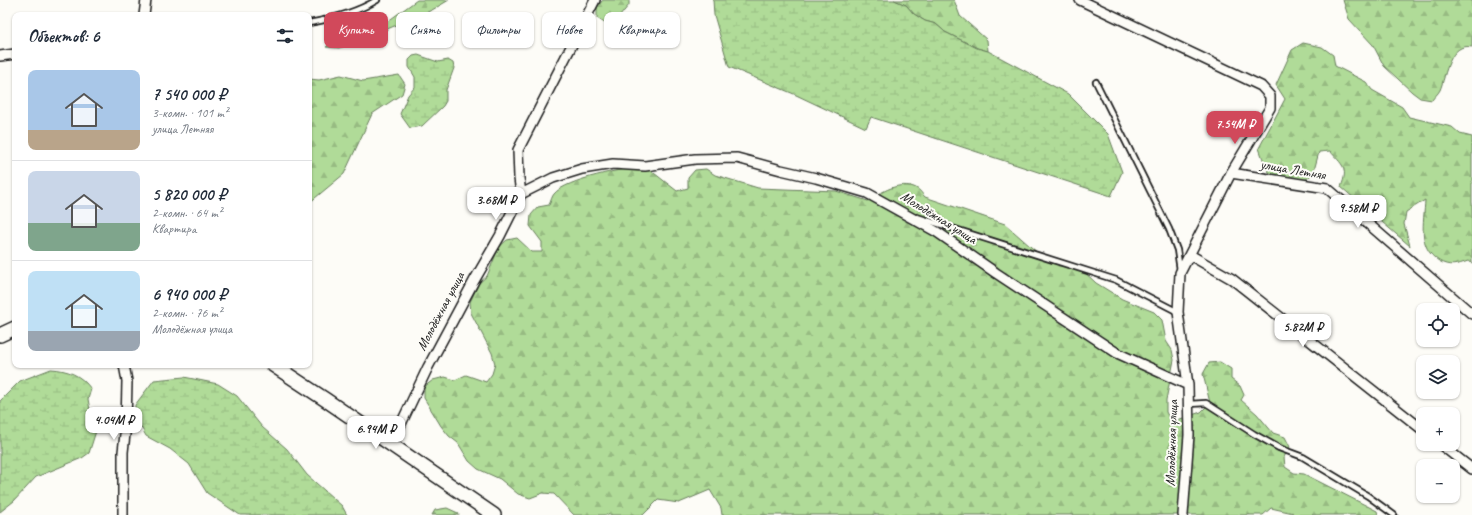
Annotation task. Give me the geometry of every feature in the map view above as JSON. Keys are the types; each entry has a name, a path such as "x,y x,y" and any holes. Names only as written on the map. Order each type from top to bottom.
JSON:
{"street":[{"path":"144,12 146,0"},
{"path":"521,194 518,150 595,0"},
{"path":"1080,0 1260,86 1270,96 1270,108 1231,172 1180,273 1178,312 1188,385"},
{"path":"0,56 12,54"},
{"name":"Молодёжная улица","path":"390,445 428,367 500,236 521,194 553,178 582,169 612,164 645,166 695,159 737,158 816,178 866,193 937,232 1117,353 1188,385 1189,435 1184,515"},
{"name":"улица Летняя","path":"1231,172 1327,188 1472,314"},
{"path":"1190,255 1232,279 1416,424"},
{"path":"0,335 12,329"},
{"path":"123,515 123,452 126,425 127,381 125,368"},
{"path":"277,368 494,515"},
{"path":"1449,451 1472,469"}],"lane":[{"path":"312,22 338,16 366,6 377,0"},
{"path":"1096,82 1169,229 1177,250 1180,273"},
{"path":"900,212 1116,280 1178,312"},
{"path":"1189,404 1206,403 1254,434 1279,448 1303,457 1368,496 1394,515"}],"green space":[{"path":"417,0 449,0 427,12 400,12"},
{"path":"603,0 629,0 629,5 623,12 604,12 604,23 597,18 597,7"},
{"path":"713,0 894,0 906,5 914,14 925,21 936,24 945,32 977,48 988,51 1068,94 1108,134 1122,172 1111,196 871,117 866,128 794,94 729,67 714,15"},
{"path":"894,0 954,0 960,16 987,40 988,51 977,48 945,32 936,24 925,21 914,14 906,5"},
{"path":"1343,0 1472,0 1472,47 1464,47 1453,55 1440,90 1432,100 1420,98 1384,66 1373,45 1349,19"},
{"path":"396,15 396,25 388,29 388,21"},
{"path":"1303,43 1322,47 1333,55 1335,66 1366,82 1372,90 1402,107 1409,117 1452,127 1460,134 1472,137 1472,263 1468,261 1450,265 1446,264 1439,261 1427,249 1423,234 1425,200 1406,212 1404,224 1410,246 1341,187 1344,175 1343,167 1330,151 1319,152 1313,174 1296,187 1280,181 1271,174 1265,164 1259,148 1285,99 1276,85 1292,50"},
{"path":"418,55 438,62 448,60 453,63 454,68 446,90 446,101 443,106 422,126 410,128 400,114 408,95 415,87 415,77 409,67 409,60 413,56"},
{"path":"341,75 363,81 399,75 405,84 402,94 372,114 344,174 312,201 312,79 319,80"},
{"path":"645,166 677,191 688,188 688,178 695,170 706,169 715,175 758,188 836,191 868,201 891,188 904,185 917,189 925,197 1005,224 1039,254 1079,267 1096,283 1122,299 1154,312 1162,320 1166,341 1172,350 1174,360 1166,400 1166,412 1171,422 1201,412 1210,403 1203,374 1209,363 1220,362 1231,369 1231,379 1240,386 1244,395 1241,400 1257,414 1273,433 1285,437 1290,447 1284,457 1285,467 1294,473 1304,474 1377,511 1378,515 1294,515 1293,513 1271,508 1263,515 722,515 721,508 710,490 679,503 658,500 643,515 574,515 554,494 543,493 530,498 518,494 500,479 478,469 469,461 458,443 449,436 441,426 424,398 424,387 433,380 445,377 455,380 466,375 486,382 492,374 495,364 492,353 471,313 470,302 479,283 487,276 499,247 507,240 517,238 532,252 542,252 542,242 530,226 531,215 538,207 549,205 554,194 561,189 583,179 624,169"},
{"path":"51,369 74,374 83,380 91,389 88,399 90,410 96,419 96,431 89,453 82,458 36,477 14,501 0,512 0,401 20,381"},
{"path":"184,377 218,384 237,396 262,427 287,449 307,475 342,506 347,515 240,515 207,493 189,464 170,449 146,436 135,416 135,405 154,380"},
{"path":"447,508 458,513 459,515 432,515 435,510"}]}
